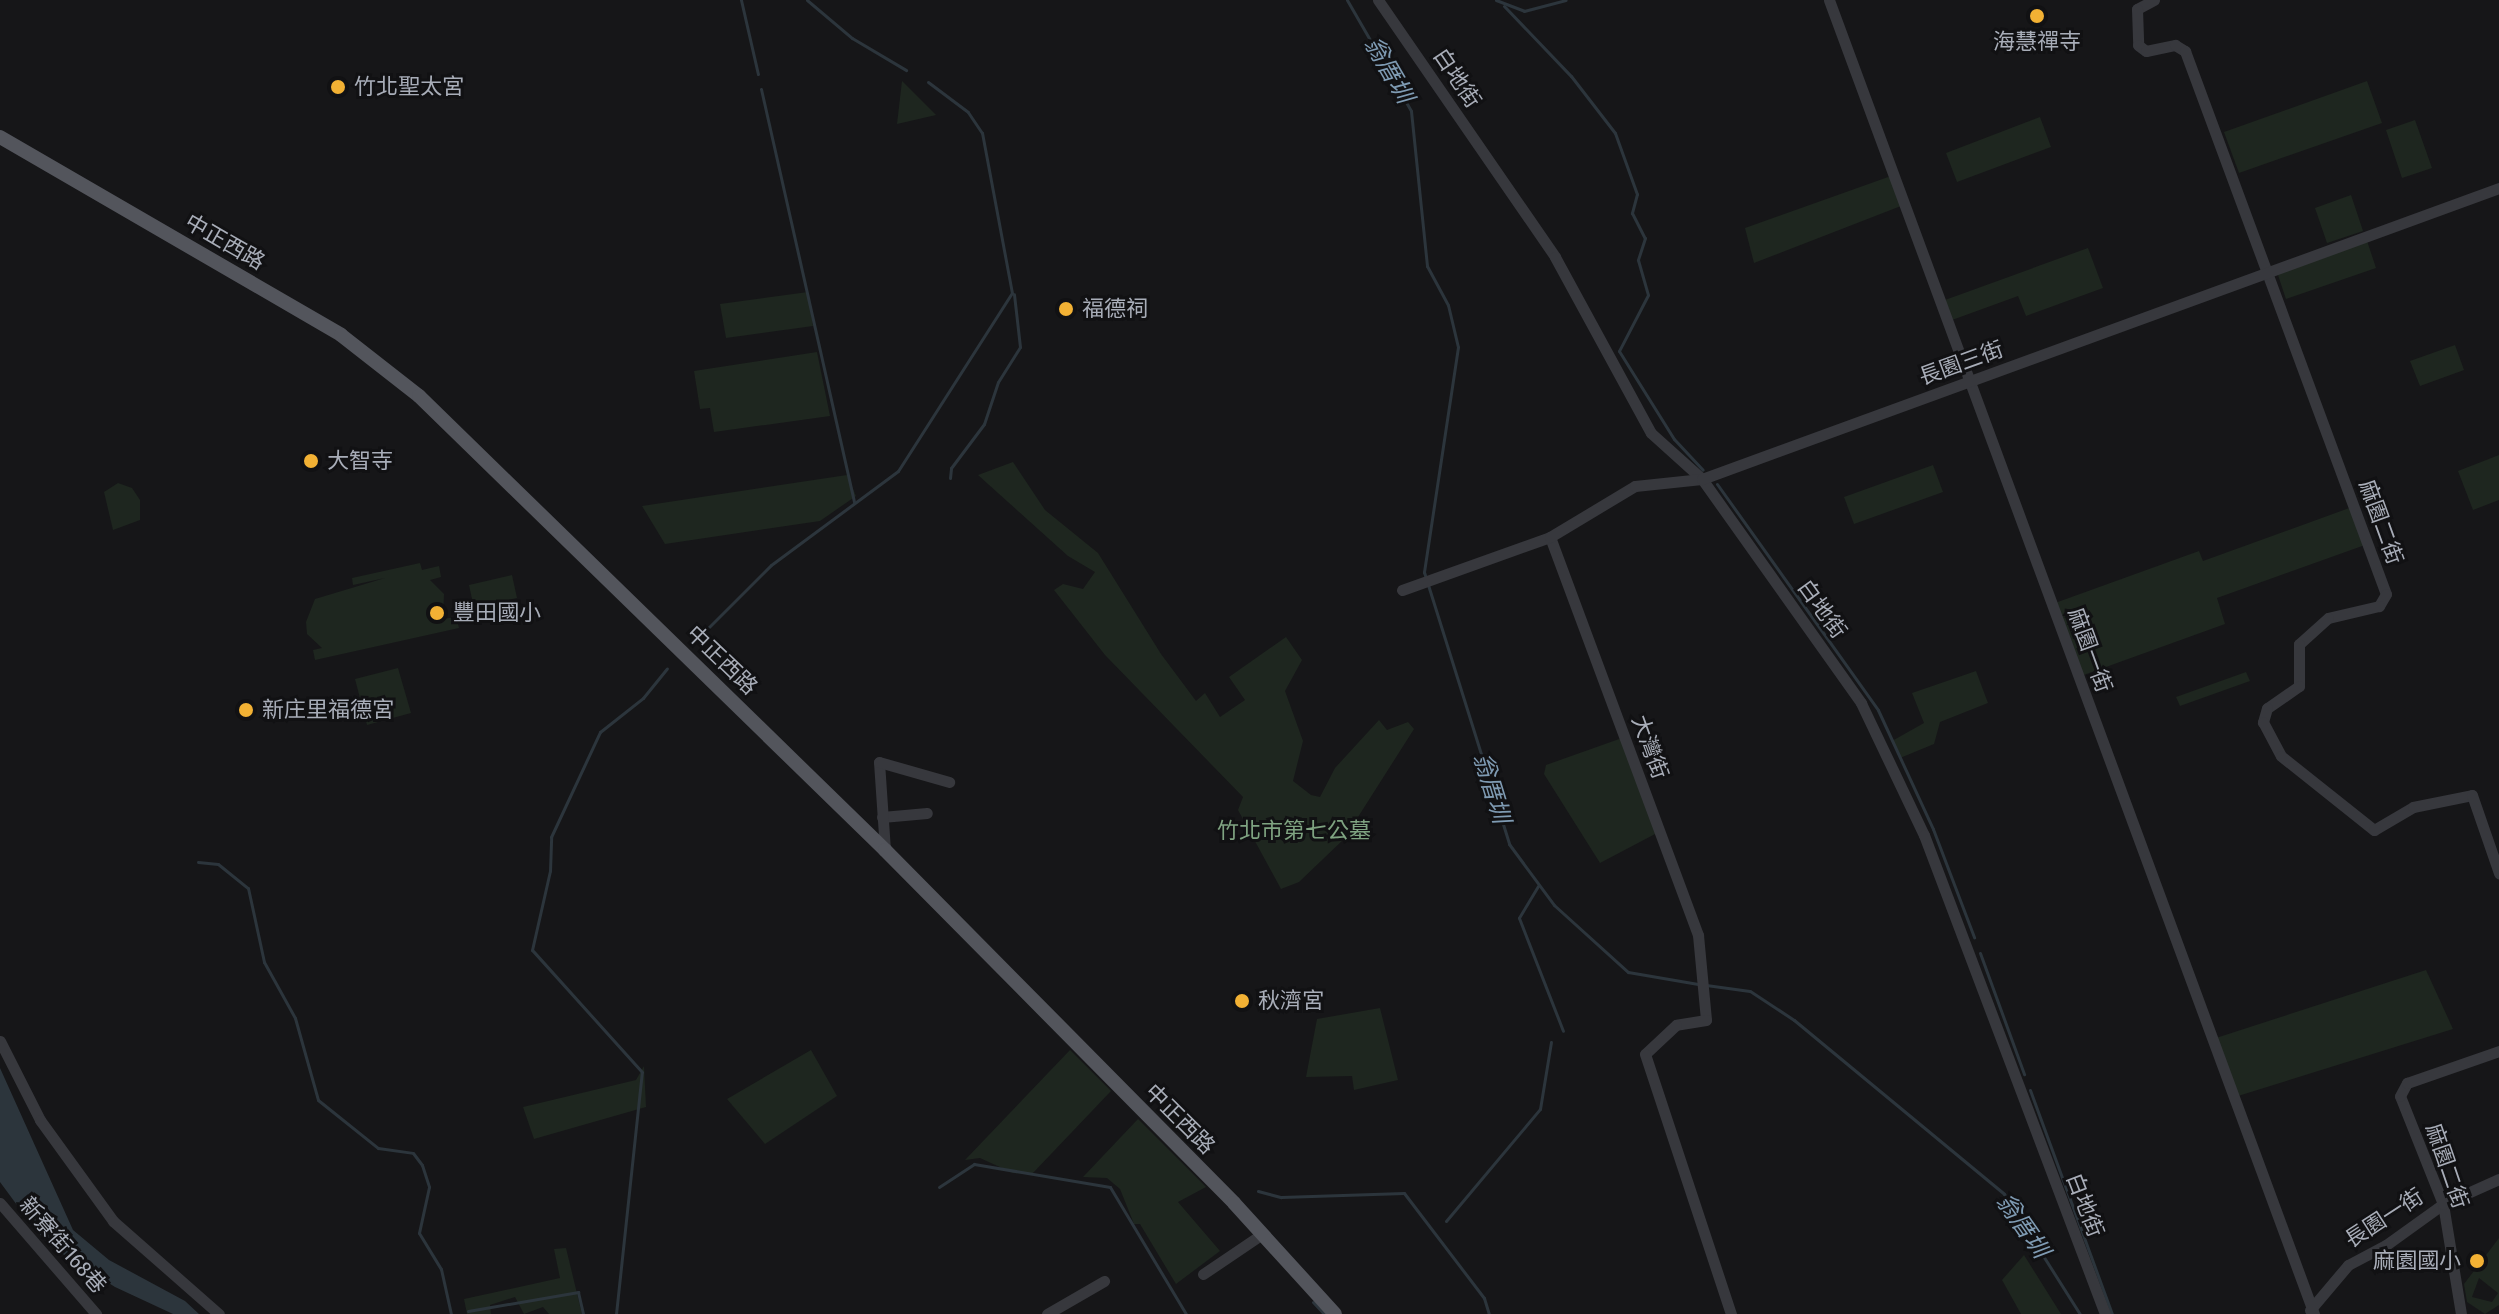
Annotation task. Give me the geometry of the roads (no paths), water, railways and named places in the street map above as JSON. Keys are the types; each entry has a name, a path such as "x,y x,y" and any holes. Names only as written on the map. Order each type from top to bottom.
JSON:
{"main road":[{"name":"中正西路","path":"0,137 341,335 419,396 885,850 1262,1234 1335,1314"}],"street":[{"name":"白地街","path":"1378,0 1555,257 1651,433 1702,479 1847,679 1899,779 2105,1314"},
{"name":"麻園一街","path":"1829,0 2311,1312"},
{"name":"麻園二街","path":"2154,0 2137,9 2138,45 2146,51 2175,45 2185,51 2386,594 2379,606 2328,618 2299,644 2299,686 2267,708 2263,722 2281,756 2374,830 2413,807 2472,795 2498,868"},
{"name":"長園三街","path":"1402,590 1550,537 1635,486 1702,479 2499,188"},
{"name":"大灣街","path":"1550,537 1698,935 1706,1020 1676,1025 1645,1054 1731,1314"},
{"path":"885,850 879,762 949,782"},
{"path":"882,817 927,813"},
{"path":"0,1041 40,1120 113,1221 219,1314"},
{"name":"麻園二街","path":"2461,1314 2443,1204 2400,1096 2402,1087 2499,1051"},
{"name":"長園一街","path":"2311,1312 2348,1265 2386,1245 2443,1204 2499,1179"},
{"name":"新寮街168巷","path":"0,1203 96,1314"},
{"path":"1203,1274 1262,1234"},
{"path":"1047,1314 1104,1281"}],"waterway":[{"path":"741,0 758,74"},
{"path":"807,0 852,38 906,70"},
{"name":"翁厝圳","path":"1347,0 1411,111 1427,266 1448,305 1458,347 1424,572 1509,844 1554,905 1628,972 1698,984"},
{"path":"1496,0 1524,11 1566,0"},
{"path":"1504,6 1571,76 1615,133 1637,194 1632,213 1645,238 1638,260 1648,295 1619,351 1674,439 1703,470"},
{"path":"695,641 771,565 898,471 1012,293 982,133 968,112 928,82"},
{"path":"761,89 854,503"},
{"path":"950,478 951,468 984,424 998,382 1020,347 1014,294"},
{"path":"1717,484 1878,710 1933,829 1974,937"},
{"path":"616,1314 642,1072 532,950 550,871 551,837 600,732 643,698 667,668"},
{"path":"198,862 218,864 248,888 264,962 295,1018 318,1100 378,1148 413,1153 422,1165 429,1187 419,1233 441,1269 451,1314"},
{"path":"1538,886 1519,918 1563,1031"},
{"path":"1980,953 2024,1074"},
{"name":"翁厝圳","path":"1706,985 1750,991 1794,1020 2004,1194 2080,1314"},
{"path":"1446,1221 1540,1109 1551,1042"},
{"path":"2030,1090 2112,1314"},
{"path":"939,1187 974,1164 1110,1187 1186,1314"},
{"path":"1258,1191 1281,1197 1404,1193 1484,1298 1489,1314"},
{"path":"468,1311 578,1292 583,1314"},
{"path":"1313,1302 1324,1314"}],"place":[{"name":"海慧禪寺","path":"2037,16"},
{"name":"竹北聖太宮","path":"338,87"},
{"name":"福德祠","path":"1066,309"},
{"name":"大智寺","path":"311,461"},
{"name":"豐田國小","path":"437,613"},
{"name":"新庄里福德宮","path":"246,710"},
{"name":"秋濟宮","path":"1242,1001"},
{"name":"麻園國小","path":"2477,1261"}],"park label":[{"name":"竹北市第七公墓","path":"1294,831"}]}
